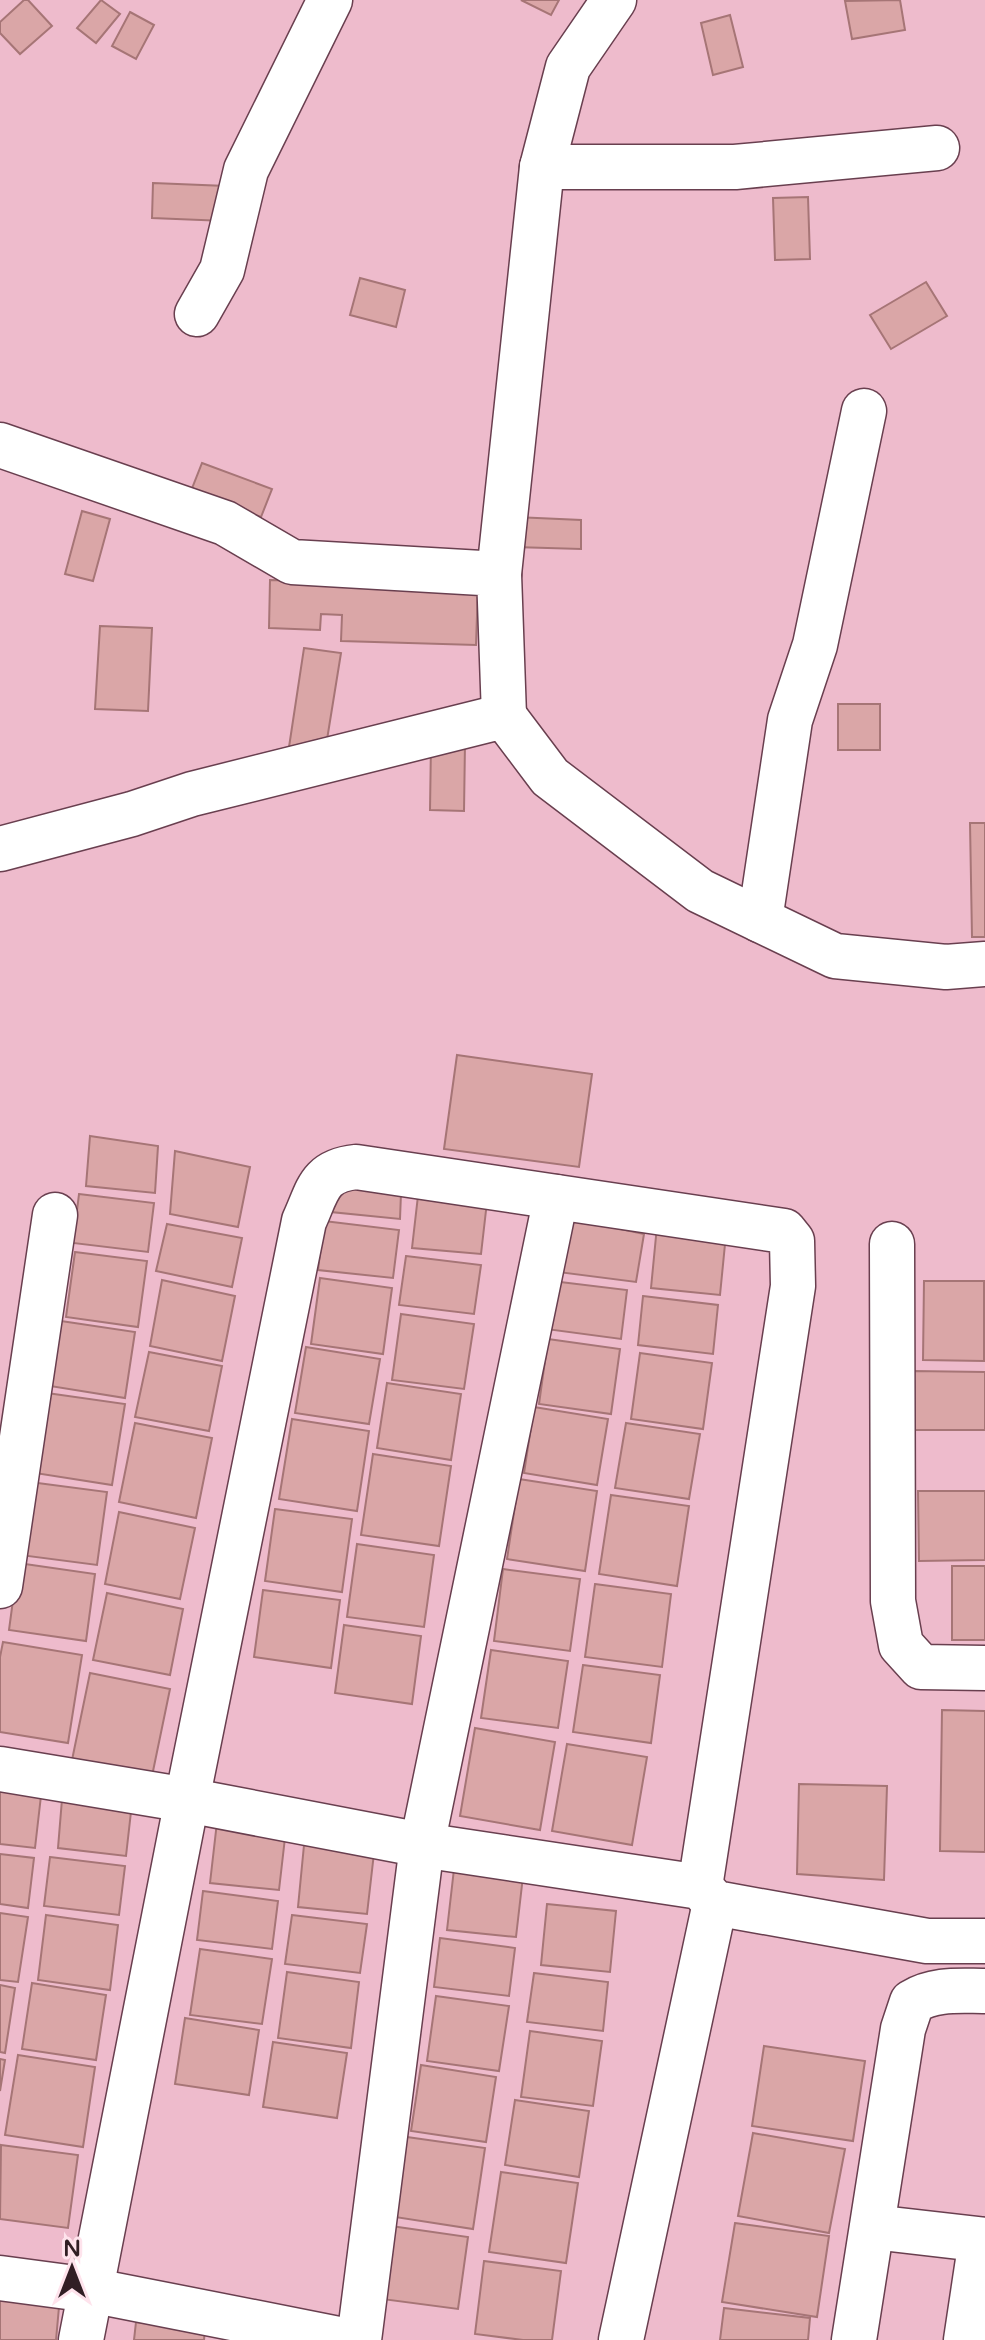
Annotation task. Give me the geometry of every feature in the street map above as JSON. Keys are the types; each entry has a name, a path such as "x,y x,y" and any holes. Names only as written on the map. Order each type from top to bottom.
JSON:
{"street":[{"path":"197,314 222,270 246,170 330,0"},
{"path":"614,0 568,67 542,167 499,574 504,716 550,777 700,891 835,956 946,967 985,964"},
{"path":"542,167 735,167 937,148"},
{"path":"760,920 790,720 815,645 864,411"},
{"path":"0,445 225,523 292,562 499,574"},
{"path":"0,849 132,814 192,794 504,716"},
{"path":"81,2340 304,1221 326,1176 340,1169 356,1167 784,1231 792,1241 793,1286 708,1895 621,2340"},
{"path":"359,2340 422,1845 556,1197"},
{"path":"0,1586 55,1215"},
{"path":"892,1244 893,1601 901,1645 921,1667 985,1668"},
{"path":"0,1769 708,1895 927,1941 985,1941"},
{"path":"854,2340 903,2029 912,2002 925,1994 945,1990 985,1991"},
{"path":"873,2227 983,2240 966,2340"},
{"path":"0,2278 90,2290 344,2340"}],"building":[{"path":"24,0 28,0 52,26 20,54 0,33 0,22"},
{"path":"101,0 120,14 96,43 77,28"},
{"path":"521,0 559,0 551,15"},
{"path":"900,0 905,30 852,39 845,1"},
{"path":"130,12 154,25 136,59 112,46"},
{"path":"730,15 743,67 713,75 701,23"},
{"path":"153,183 226,186 225,221 152,218"},
{"path":"808,197 810,259 775,260 773,198"},
{"path":"360,278 405,290 396,327 350,315"},
{"path":"926,282 947,316 891,349 870,315"},
{"path":"202,463 272,489 261,517 191,491"},
{"path":"82,511 110,519 93,581 65,574"},
{"path":"515,517 581,520 581,549 514,547"},
{"path":"270,580 478,586 476,645 341,641 342,615 321,614 320,630 269,628"},
{"path":"100,626 152,628 148,711 95,709"},
{"path":"304,648 341,653 325,752 289,747"},
{"path":"838,704 880,704 880,750 838,750"},
{"path":"431,743 465,743 464,811 430,810"},
{"path":"970,823 985,823 985,937 972,937"},
{"path":"457,1055 592,1074 579,1167 444,1149"},
{"path":"90,1136 158,1146 155,1193 86,1186"},
{"path":"175,1151 250,1167 238,1227 170,1214"},
{"path":"337,1179 401,1193 400,1219 331,1212"},
{"path":"419,1187 488,1193 481,1254 412,1248"},
{"path":"79,1194 154,1203 148,1252 73,1243"},
{"path":"569,1218 644,1234 636,1282 558,1272"},
{"path":"324,1221 399,1230 393,1278 318,1270"},
{"path":"167,1224 242,1238 232,1287 156,1271"},
{"path":"657,1226 726,1234 720,1295 651,1288"},
{"path":"75,1252 147,1261 138,1327 66,1317"},
{"path":"406,1256 481,1265 474,1314 399,1305"},
{"path":"320,1278 392,1288 383,1354 311,1344"},
{"path":"162,1280 235,1296 222,1361 150,1346"},
{"path":"552,1281 627,1290 621,1339 546,1329"},
{"path":"924,1281 984,1281 984,1361 923,1360"},
{"path":"643,1296 718,1305 713,1354 638,1345"},
{"path":"401,1314 474,1324 464,1389 392,1380"},
{"path":"61,1321 135,1332 125,1398 50,1386"},
{"path":"548,1339 620,1349 611,1414 539,1404"},
{"path":"306,1347 380,1359 369,1424 295,1413"},
{"path":"149,1352 222,1366 209,1431 135,1417"},
{"path":"640,1353 712,1363 703,1429 631,1419"},
{"path":"913,1371 985,1372 985,1430 912,1430"},
{"path":"387,1383 461,1394 451,1460 377,1448"},
{"path":"47,1393 125,1404 112,1485 35,1473"},
{"path":"534,1407 608,1419 597,1485 524,1473"},
{"path":"292,1419 369,1431 357,1511 279,1499"},
{"path":"135,1423 212,1438 196,1518 119,1502"},
{"path":"626,1423 700,1434 689,1499 615,1488"},
{"path":"373,1454 451,1466 439,1546 361,1535"},
{"path":"519,1479 597,1491 585,1571 507,1559"},
{"path":"30,1482 107,1492 97,1565 20,1555"},
{"path":"918,1491 985,1491 985,1560 919,1561"},
{"path":"611,1495 689,1506 677,1586 599,1574"},
{"path":"275,1509 352,1519 342,1592 265,1581"},
{"path":"119,1512 195,1528 180,1599 105,1584"},
{"path":"357,1544 434,1555 424,1627 347,1617"},
{"path":"18,1563 95,1574 86,1641 9,1630"},
{"path":"952,1566 985,1566 985,1640 952,1640"},
{"path":"503,1569 580,1579 570,1651 494,1641"},
{"path":"595,1584 671,1594 662,1667 585,1657"},
{"path":"263,1590 340,1600 331,1668 254,1657"},
{"path":"107,1593 183,1609 170,1675 93,1660"},
{"path":"344,1625 421,1636 412,1704 335,1693"},
{"path":"3,1642 82,1655 68,1743 0,1732 0,1657"},
{"path":"491,1650 568,1661 558,1728 481,1718"},
{"path":"583,1665 660,1675 651,1743 573,1732"},
{"path":"90,1673 170,1689 152,1776 72,1760"},
{"path":"942,1710 985,1711 985,1852 940,1851"},
{"path":"475,1728 555,1742 540,1830 460,1816"},
{"path":"567,1744 647,1757 632,1845 552,1831"},
{"path":"0,1782 42,1787 35,1848 0,1844"},
{"path":"799,1784 887,1786 884,1880 797,1874"},
{"path":"63,1787 133,1794 126,1856 58,1848"},
{"path":"217,1822 286,1829 279,1890 210,1883"},
{"path":"304,1845 374,1853 367,1914 298,1907"},
{"path":"0,1854 34,1858 28,1908 0,1904"},
{"path":"50,1857 125,1866 119,1915 44,1906"},
{"path":"454,1869 523,1876 516,1937 447,1930"},
{"path":"203,1891 278,1901 272,1949 197,1940"},
{"path":"547,1904 616,1911 610,1972 541,1965"},
{"path":"0,1913 28,1917 18,1982 0,1980"},
{"path":"46,1915 118,1925 110,1990 38,1980"},
{"path":"292,1915 367,1924 360,1973 285,1964"},
{"path":"440,1938 515,1948 509,1996 434,1987"},
{"path":"200,1949 272,1959 262,2024 190,2015"},
{"path":"287,1972 359,1982 351,2048 278,2038"},
{"path":"534,1973 608,1982 603,2031 527,2022"},
{"path":"32,1983 106,1995 96,2060 22,2049"},
{"path":"0,1985 15,1988 5,2053 0,2052"},
{"path":"436,1996 509,2006 499,2071 427,2061"},
{"path":"185,2018 259,2030 249,2095 175,2084"},
{"path":"530,2031 602,2041 593,2106 521,2097"},
{"path":"273,2042 347,2053 337,2118 263,2107"},
{"path":"764,2046 865,2061 853,2141 752,2126"},
{"path":"18,2055 95,2067 83,2147 5,2135"},
{"path":"0,2059 5,2060 0,2091"},
{"path":"421,2065 496,2077 486,2142 411,2131"},
{"path":"515,2100 589,2111 579,2177 505,2165"},
{"path":"753,2133 845,2149 829,2233 738,2216"},
{"path":"407,2137 485,2148 473,2229 395,2217"},
{"path":"1,2145 78,2155 68,2228 0,2219"},
{"path":"501,2172 578,2183 566,2263 489,2252"},
{"path":"735,2223 829,2236 817,2317 722,2302"},
{"path":"391,2226 468,2237 458,2309 382,2299"},
{"path":"484,2261 561,2271 552,2340 475,2334"},
{"path":"0,2290 60,2296 56,2340 0,2340"},
{"path":"724,2308 810,2318 808,2340 720,2340"},
{"path":"136,2322 205,2329 204,2340 134,2340"}]}
